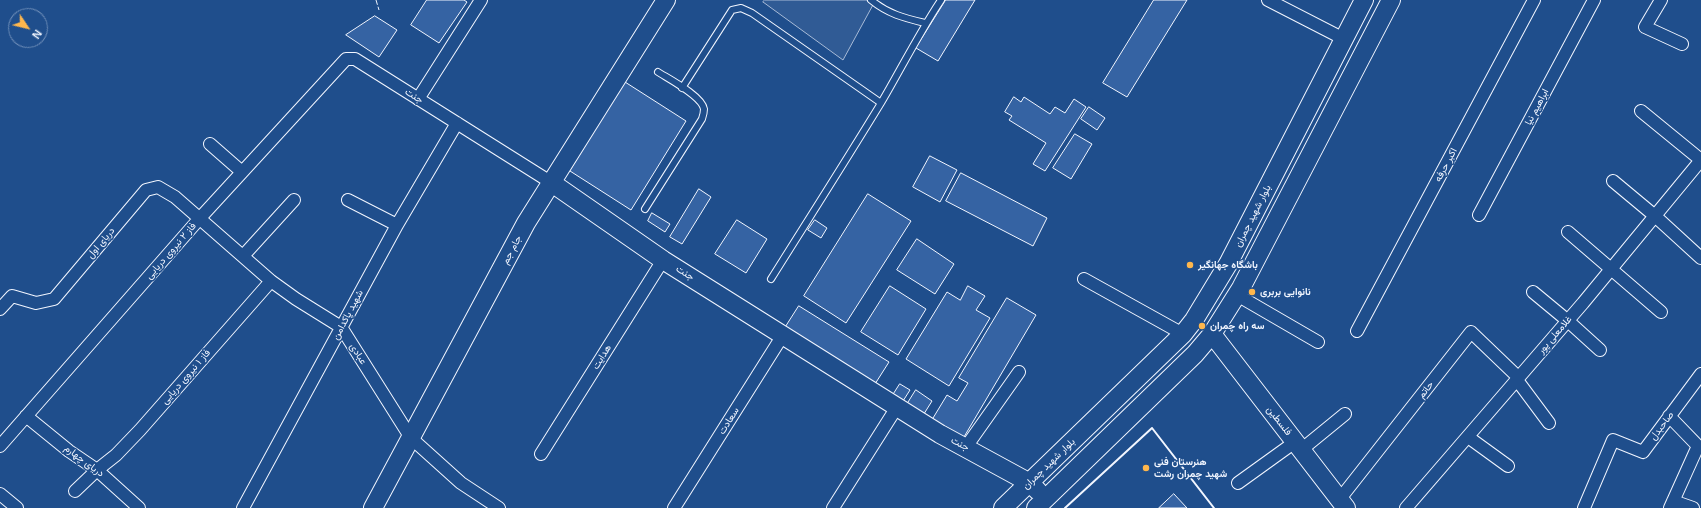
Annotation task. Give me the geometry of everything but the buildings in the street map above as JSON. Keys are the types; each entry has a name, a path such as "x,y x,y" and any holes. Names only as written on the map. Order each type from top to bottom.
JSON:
{"main road":[{"name":"جام جم","path":"374,508 526,223 666,0"},
{"name":"بلوار شهید چمران","path":"1003,508 1183,334 1194,320 1226,269 1364,0"},
{"path":"1041,503 1195,354 1212,334 1236,295 1391,0"},
{"name":"جنت","path":"552,183 663,260 940,434 1030,482 1041,503"},
{"name":"فلسطین","path":"1212,334 1342,504"}],"street":[{"path":"418,99 481,0"},
{"path":"1268,0 1344,39"},
{"name":"اکبر حرفه","path":"1357,331 1534,0"},
{"name":"ابراهیم نیا","path":"1479,215 1594,0"},
{"path":"1661,0 1645,27 1682,44"},
{"name":"جنت","path":"346,59 355,59 552,183"},
{"name":"فاز ۲ نیروی دریایی","path":"0,446 200,218 346,59"},
{"path":"1641,111 1700,162"},
{"name":"شهید پاکدامن","path":"243,508 397,225 457,123"},
{"path":"210,144 242,172"},
{"name":"غلامعلی پور","path":"1406,508 1568,321 1700,162"},
{"path":"1613,181 1655,216 1701,258"},
{"name":"دریای اول","path":"0,309 12,296 36,302 54,299 146,190 158,187 175,198 200,218"},
{"path":"243,256 294,200"},
{"path":"348,200 397,225"},
{"name":"عبادی","path":"200,218 271,281 296,299 341,327 411,438 461,484 499,508"},
{"path":"1568,232 1661,312"},
{"name":"هدایت","path":"541,454 663,260"},
{"path":"1084,280 1183,334"},
{"name":"فاز ۱ نیروی دریایی","path":"75,491 97,470 116,455 140,430 271,281"},
{"path":"1533,292 1600,350"},
{"path":"1236,295 1318,342"},
{"name":"حاتم","path":"1342,504 1471,332 1518,379"},
{"name":"سعادت","path":"674,508 783,335"},
{"path":"966,447 1019,372"},
{"name":"صاحبدل","path":"1584,508 1613,440 1643,452 1701,374"},
{"path":"1518,379 1549,423"},
{"path":"833,508 897,407"},
{"path":"1238,483 1298,446 1345,414"},
{"name":"دریای چهارم","path":"26,416 69,451 97,470 139,508"},
{"path":"1669,416 1698,446 1672,504 1693,508"},
{"path":"1468,436 1508,466"},
{"path":"0,494 17,508"}],"lane":[{"path":"871,0 883,10 900,17 925,23"},
{"path":"771,279 881,103 911,51 925,23 941,0"},
{"path":"682,88 732,10 741,8 752,13 881,103"},
{"path":"645,209 702,118 704,110 701,102 658,72"}],"shaded area":[{"path":"765,0 870,0 874,3 843,60 763,2"}],"fence":[{"path":"376,0 379,10"}],"wall":[{"path":"1065,508 1152,428 1214,508"}],"place":[{"name":"باشگاه جهانگیر","path":"1190,265"},
{"name":"نانوایی بربری","path":"1252,292"},
{"name":"سه راه چمران","path":"1202,326"},
{"name":"هنرستان فنی شهید چمران رشت","path":"1146,468"}]}
